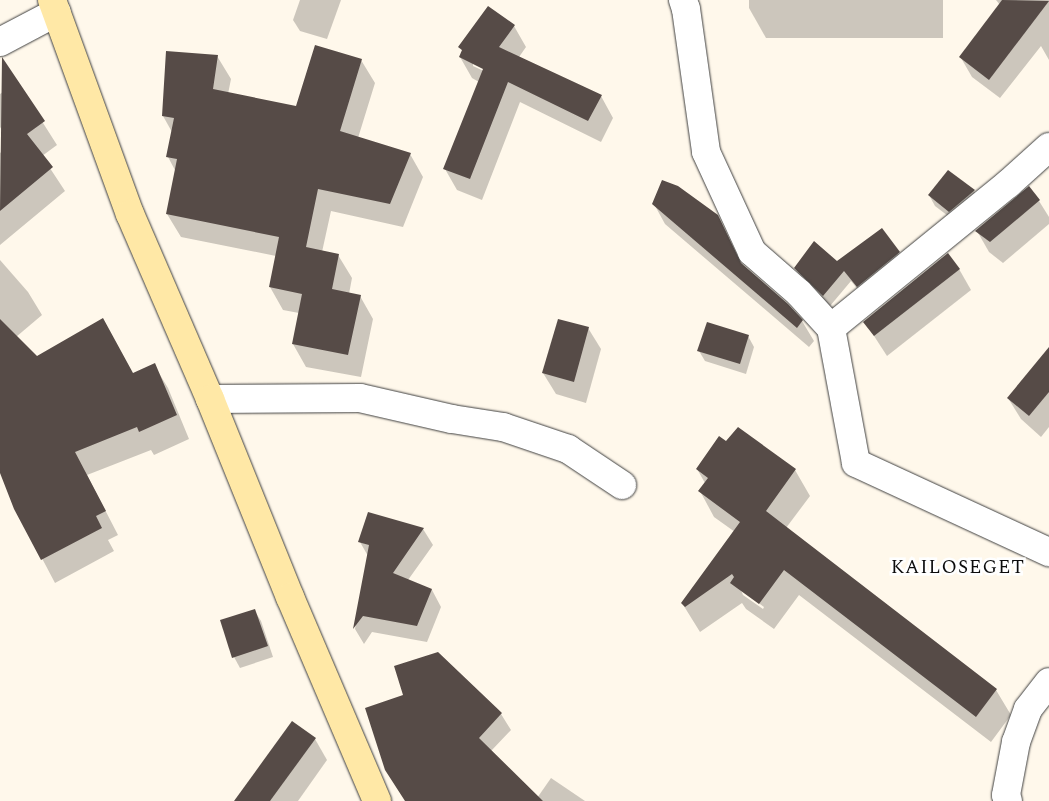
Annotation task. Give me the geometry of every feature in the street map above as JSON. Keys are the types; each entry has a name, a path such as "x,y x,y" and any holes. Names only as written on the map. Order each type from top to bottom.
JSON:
{"street":[{"path":"682,0 686,9 706,152 752,252 799,293 831,328 856,463 1049,552"},
{"path":"0,42 54,6 130,214 210,399 290,597 377,801"},
{"path":"831,328 1008,184 1049,147"},
{"path":"210,399 360,398 452,419 503,427 568,449 622,486"},
{"path":"1008,801 1006,795 1016,742 1028,709 1049,682"}],"building":[{"path":"1002,0 1049,1 989,80 959,57"},
{"path":"488,6 515,25 499,47 602,95 588,121 508,82 470,179 443,169 483,69 459,57 462,50 458,47"},
{"path":"315,45 362,59 340,131 411,153 390,204 318,189 306,247 339,254 332,289 361,295 348,355 292,344 302,294 269,287 279,237 166,214 177,159 166,157 174,118 162,116 166,51 218,55 213,89 296,106"},
{"path":"2,57 45,121 27,134 53,167 0,211"},
{"path":"948,170 975,190 949,212 928,195"},
{"path":"662,180 678,186 718,215 741,263 788,304 803,320 797,328 652,204"},
{"path":"1029,186 1040,200 990,242 975,231"},
{"path":"882,228 900,252 857,287 844,271 823,296 794,268 814,241 837,261"},
{"path":"948,253 960,269 874,336 863,322"},
{"path":"103,318 133,373 155,363 177,415 139,432 137,427 75,452 106,511 96,516 102,528 41,560 14,509 0,473 0,319 37,356"},
{"path":"558,319 589,327 574,382 542,373"},
{"path":"707,322 749,335 740,364 697,351"},
{"path":"1049,347 1049,392 1029,416 1007,398"},
{"path":"738,427 796,469 766,511 997,689 976,717 784,570 759,604 730,583 734,577 732,574 685,607 681,603 740,522 698,491 708,478 696,469 719,436 726,441"},
{"path":"368,512 424,528 393,573 432,589 417,626 363,616 353,629 369,545 358,542"},
{"path":"255,609 268,646 232,658 220,620"},
{"path":"438,652 502,713 479,738 543,801 405,801 385,770 365,708 403,695 394,666"},
{"path":"292,721 316,738 270,801 234,801"}],"district":[{"name":"KAILOSEGET","path":"958,568"}]}
